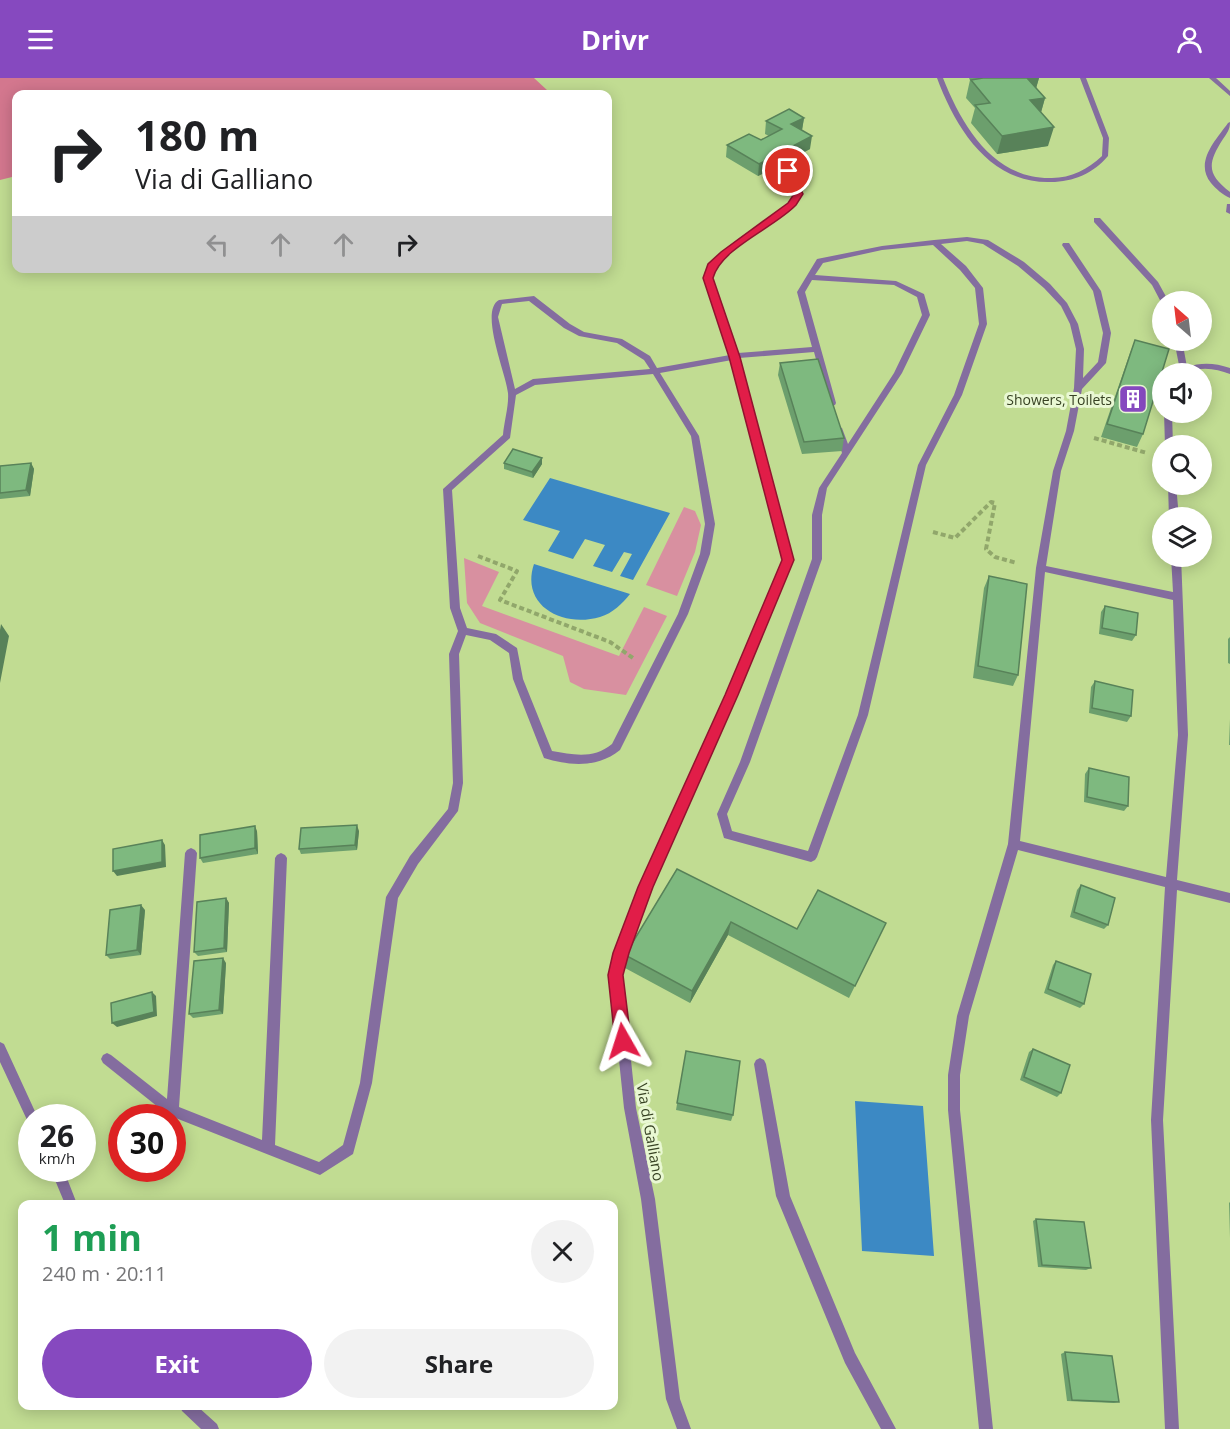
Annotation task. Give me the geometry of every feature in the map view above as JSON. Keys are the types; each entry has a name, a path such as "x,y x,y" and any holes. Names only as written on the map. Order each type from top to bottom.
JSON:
{"street":[{"path":"940,78 956,116 990,158 1012,174 1038,182 1069,178 1099,163 1105,156 1106,138 1083,78"},
{"path":"1212,78 1230,94"},
{"path":"1230,124 1206,166 1207,175 1213,184 1230,196"},
{"name":"Via di Galliano","path":"684,1429 673,1399 648,1198 630,1108 616,975 646,887 732,695 788,560 735,357 708,278 711,266 791,205 798,194 788,171"},
{"path":"1230,206 1230,212"},
{"path":"1097,220 1159,291"},
{"path":"834,411 801,292 820,261 882,248 934,242 967,239 985,242 1021,264 1047,286 1064,305 1074,324 1080,350 1078,388 1070,431 1057,471 1041,568 1014,844 963,1016 954,1074 954,1110 986,1429"},
{"path":"810,277 896,283 921,296 926,315 898,374 823,488 817,515 817,560 744,762 722,814 728,835 811,857 863,715 922,465 958,395 983,324 979,288 963,268 934,242"},
{"path":"1066,245 1097,291 1107,333 1102,363 1078,388"},
{"path":"186,1116 320,1169 348,1149 366,1083 392,897 414,860 453,811 458,783 454,654 463,631 455,608 447,489 507,436 512,394 494,317 498,302 513,298 531,298 582,334 619,341 647,358 695,436 710,524 705,554 683,614 616,747 609,754 585,761 548,755 518,679 514,651 493,637 463,631"},
{"path":"512,394 533,382 655,371 735,357 817,349"},
{"path":"1212,366 1230,371"},
{"path":"837,422 846,453"},
{"path":"1172,1429 1157,1120 1183,735 1177,567"},
{"path":"1041,568 1178,597"},
{"path":"1014,844 1230,897"},
{"path":"173,1104 191,852"},
{"path":"268,1148 281,858"},
{"path":"0,1048 26,1104"},
{"path":"107,1059 163,1104"},
{"path":"760,1064 783,1196 850,1358 889,1429"},
{"path":"62,1182 69,1200"},
{"path":"191,1410 212,1429"}],"path":[{"path":"1103,440 1152,455"},
{"path":"906,526 955,538 991,502 995,503 986,549 995,557 1041,568"},
{"path":"474,554 517,572 500,600 610,642 655,669"}],"shaded area":[{"path":"0,78 534,78 547,90 12,90 12,177 0,180"},
{"path":"684,507 695,511 701,525 695,552 677,596 646,585"},
{"path":"464,558 499,572 482,606 619,656 644,607 667,616 626,695 584,689 570,682 563,656 480,623 467,603"}],"water":[{"path":"550,478 670,513 633,580 620,576 632,554 624,552 612,572 593,566 605,545 585,539 573,559 548,551 560,531 523,520"},
{"path":"534,564 630,594 617,608 600,617 586,620 559,616 539,602 533,592 531,579"},
{"path":"855,1101 923,1106 934,1256 862,1251"}],"building":[{"path":"1027,78 1045,98 1030,100 1054,127 1002,136 975,105 990,103 971,80"},
{"path":"789,109 804,118 791,124 812,136 759,164 727,145 749,134 761,140 782,129 766,121"},
{"name":"Showers, Toilets","path":"1135,340 1152,344 1152,351 1168,351 1165,363 1152,363 1152,405 1143,434 1107,424"},
{"path":"818,359 844,438 804,442 780,363"},
{"path":"513,449 542,458 532,472 504,463"},
{"path":"31,463 26,490 0,493 0,466"},
{"path":"989,576 1027,584 1018,675 978,666"},
{"path":"1105,606 1138,613 1136,635 1102,628"},
{"path":"1095,681 1133,690 1131,716 1092,708"},
{"path":"1089,768 1129,777 1128,806 1087,797"},
{"path":"357,825 355,845 299,849 301,828"},
{"path":"255,826 255,848 200,858 200,835"},
{"path":"162,840 162,862 113,871 113,849"},
{"path":"677,869 797,929 818,890 886,923 855,986 731,922 692,991 625,955"},
{"path":"1081,885 1115,898 1108,925 1074,912"},
{"path":"226,898 224,948 194,952 197,902"},
{"path":"141,905 137,950 106,955 110,910"},
{"path":"223,958 219,1010 189,1014 194,961"},
{"path":"1056,961 1091,974 1084,1004 1048,989"},
{"path":"152,992 154,1012 112,1023 111,1003"},
{"path":"1033,1049 1070,1065 1061,1093 1024,1077"},
{"path":"686,1051 740,1061 733,1115 677,1103"},
{"path":"1036,1219 1084,1222 1091,1268 1042,1265"},
{"path":"1065,1352 1112,1356 1119,1402 1072,1400"}],"place":[{"name":"Showers, Toilets","path":"1133,399"}],"route":[{"path":"623,1041 616,975 621,953 646,887 732,695 788,560 735,357 708,278 711,266 791,205 798,194 797,187 788,171"}]}
